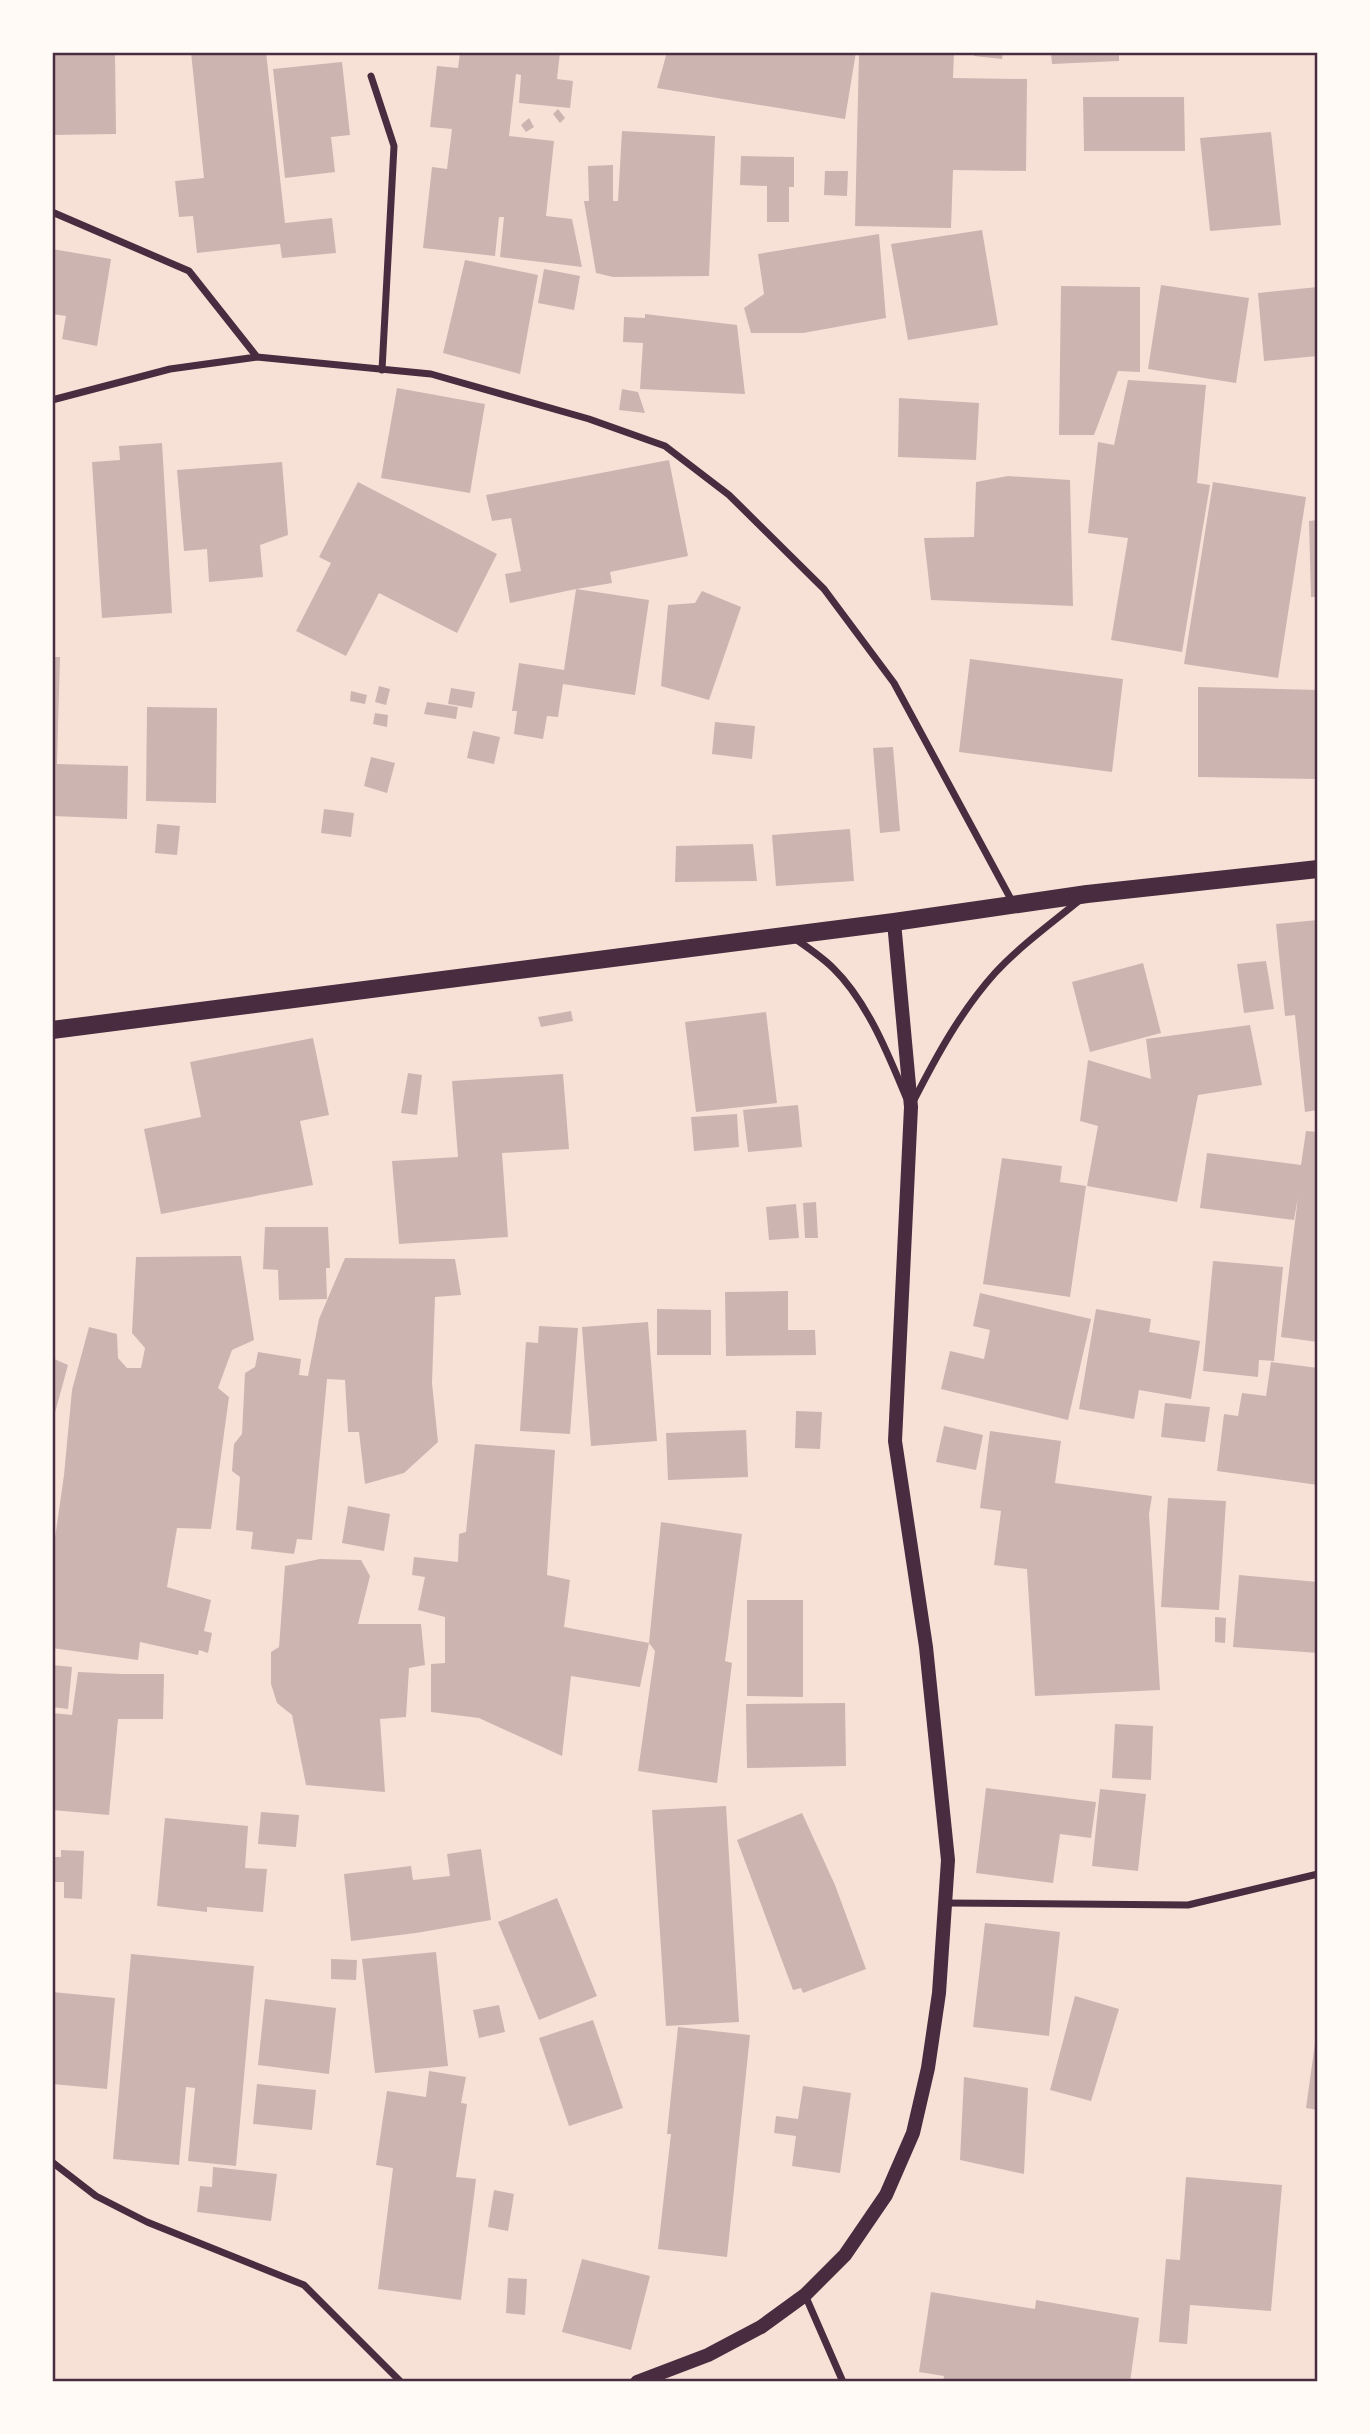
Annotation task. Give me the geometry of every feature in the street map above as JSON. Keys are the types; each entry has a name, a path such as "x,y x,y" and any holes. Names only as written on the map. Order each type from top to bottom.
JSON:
{"main road":[{"path":"52,1030 894,922 1087,894 1318,869"},
{"path":"637,2382 708,2355 761,2327 805,2295 845,2255 886,2195 913,2133 928,2068 939,1993 948,1860 926,1647 895,1441 911,1107 894,922"}],"street":[{"path":"371,76 394,146 382,370"},
{"path":"52,212 189,271 257,357"},
{"path":"52,400 170,369 257,357 431,374 589,419 665,446 729,495 824,589 894,683 1013,904"},
{"path":"911,1107 939,1051 995,973 1087,894"},
{"path":"791,935 834,968 853,993 873,1024 911,1107"},
{"path":"945,1903 1188,1905 1318,1874"},
{"path":"52,2162 96,2196 147,2222 304,2285 401,2382"},
{"path":"805,2295 843,2382"}],"building":[{"path":"52,52 115,52 116,134 52,135"},
{"path":"191,52 266,52 285,223 332,218 336,253 282,258 280,244 197,253 193,216 179,217 175,181 204,178"},
{"path":"460,52 560,52 557,79 573,81 570,108 519,103 521,75 516,74 509,136 554,141 546,216 572,219 582,267 500,257 504,217 499,217 495,256 423,248 432,167 447,169 452,129 430,127 437,66 458,68"},
{"path":"667,52 856,52 845,119 657,88"},
{"path":"859,52 954,52 953,78 1027,79 1026,171 953,170 951,228 855,226"},
{"path":"974,52 1003,52 1002,59 974,56"},
{"path":"1051,52 1119,52 1119,61 1052,64"},
{"path":"342,62 350,135 331,137 335,172 285,178 273,69"},
{"path":"1083,97 1184,97 1185,151 1084,151"},
{"path":"558,109 565,118 560,123 553,114"},
{"path":"529,118 534,127 526,132 521,125"},
{"path":"622,131 715,136 709,276 613,277 596,273 584,201 589,201 588,166 613,165 613,201 618,201"},
{"path":"1271,132 1281,225 1210,231 1200,138"},
{"path":"741,156 794,157 794,187 789,187 789,222 767,222 767,186 740,185"},
{"path":"825,171 848,171 847,196 824,195"},
{"path":"982,230 998,325 908,340 891,244"},
{"path":"879,234 886,318 803,333 751,333 744,308 764,294 758,254"},
{"path":"52,249 111,259 97,346 62,339 66,316 52,314"},
{"path":"465,260 538,275 520,374 443,353"},
{"path":"544,269 580,276 574,310 538,303"},
{"path":"1161,285 1249,298 1236,383 1148,369"},
{"path":"1061,286 1140,287 1140,372 1118,371 1094,435 1059,435"},
{"path":"1318,287 1318,356 1264,361 1258,293"},
{"path":"645,314 737,325 745,394 640,389 643,343 623,342 624,317 645,318"},
{"path":"1128,380 1206,385 1197,483 1210,485 1182,652 1111,640 1128,538 1088,533 1098,442 1114,445"},
{"path":"397,388 485,404 470,493 381,478"},
{"path":"622,389 638,392 645,413 619,410"},
{"path":"899,398 979,403 976,460 898,457"},
{"path":"162,443 172,613 102,618 92,462 120,460 119,446"},
{"path":"669,460 688,556 610,572 612,583 510,603 505,574 521,571 511,518 492,521 486,495"},
{"path":"282,462 288,535 260,545 263,577 209,582 207,549 184,551 177,470"},
{"path":"1008,476 1070,480 1073,606 931,600 924,538 974,537 976,482"},
{"path":"358,482 497,554 457,633 379,593 346,656 296,631 331,563 319,557"},
{"path":"1213,482 1306,497 1278,678 1184,664"},
{"path":"1318,520 1318,597 1311,597 1309,521"},
{"path":"576,589 649,600 635,695 563,684 558,717 547,716 543,739 514,734 517,711 512,711 519,663 564,670"},
{"path":"702,591 741,607 709,700 661,686 668,605 695,603"},
{"path":"52,657 60,657 57,764 128,766 127,819 52,816"},
{"path":"970,659 1123,679 1112,772 959,752"},
{"path":"379,686 390,689 386,705 375,702"},
{"path":"1198,687 1318,690 1318,779 1198,777"},
{"path":"451,688 475,692 472,708 448,704"},
{"path":"351,691 367,695 365,704 350,701"},
{"path":"427,702 458,707 456,719 424,714"},
{"path":"147,707 217,708 216,803 146,801"},
{"path":"375,713 388,715 387,727 373,724"},
{"path":"715,722 755,726 752,759 712,754"},
{"path":"473,731 500,737 494,764 467,758"},
{"path":"893,747 900,831 880,833 873,748"},
{"path":"371,757 395,763 387,793 364,786"},
{"path":"324,809 354,813 351,837 321,833"},
{"path":"157,824 180,826 177,855 155,853"},
{"path":"850,829 854,881 776,886 772,835"},
{"path":"753,844 757,881 675,882 676,846"},
{"path":"1318,920 1318,1110 1305,1112 1295,1015 1285,1016 1276,924"},
{"path":"1266,961 1274,1009 1244,1013 1237,964"},
{"path":"1143,963 1161,1033 1090,1052 1072,982"},
{"path":"571,1011 573,1021 541,1027 538,1017"},
{"path":"766,1012 777,1103 696,1112 685,1022"},
{"path":"1250,1025 1262,1085 1198,1095 1177,1202 1087,1186 1098,1126 1080,1121 1088,1060 1151,1079 1146,1039"},
{"path":"313,1038 329,1115 300,1121 313,1185 161,1214 144,1129 201,1117 190,1062"},
{"path":"408,1073 422,1075 417,1115 401,1113"},
{"path":"563,1074 569,1149 502,1153 508,1237 399,1244 392,1161 458,1157 452,1081"},
{"path":"798,1105 802,1147 748,1152 743,1110"},
{"path":"737,1114 739,1147 694,1151 691,1117"},
{"path":"1306,1131 1318,1132 1318,1342 1281,1337 1298,1197 1294,1220 1200,1208 1207,1153 1301,1165"},
{"path":"1002,1158 1062,1166 1060,1182 1086,1186 1070,1297 983,1284"},
{"path":"816,1202 818,1238 805,1238 803,1203"},
{"path":"796,1204 799,1238 769,1240 766,1207"},
{"path":"265,1227 328,1227 330,1268 326,1268 327,1299 279,1300 278,1270 263,1269"},
{"path":"241,1256 254,1340 232,1350 218,1388 229,1397 211,1529 177,1528 167,1587 211,1600 204,1631 212,1633 208,1653 199,1650 198,1655 140,1642 138,1660 52,1648 52,1559 72,1390 89,1327 117,1334 118,1358 127,1368 141,1368 145,1348 132,1333 136,1257"},
{"path":"345,1258 455,1259 461,1295 435,1297 432,1383 438,1442 404,1473 365,1484 359,1432 348,1432 345,1380 327,1379 312,1540 297,1539 294,1554 251,1549 253,1532 236,1530 240,1477 232,1471 234,1444 242,1434 245,1373 255,1367 258,1352 301,1359 299,1375 308,1376 319,1319"},
{"path":"1213,1261 1283,1267 1274,1361 1259,1360 1258,1377 1203,1371"},
{"path":"788,1291 788,1330 815,1330 816,1355 726,1356 725,1292"},
{"path":"980,1293 1091,1319 1068,1420 941,1389 950,1351 984,1359 990,1330 973,1326"},
{"path":"657,1309 711,1310 711,1355 657,1355"},
{"path":"1096,1309 1151,1319 1149,1332 1200,1341 1191,1399 1139,1390 1134,1419 1079,1409"},
{"path":"648,1322 657,1441 591,1446 582,1327"},
{"path":"539,1326 578,1328 570,1434 520,1431 526,1342 538,1343"},
{"path":"52,1358 68,1365 53,1420 52,1419"},
{"path":"1271,1362 1318,1368 1318,1485 1217,1471 1224,1414 1238,1416 1242,1393 1266,1396"},
{"path":"1165,1403 1210,1407 1205,1442 1161,1437"},
{"path":"796,1411 822,1412 820,1449 795,1448"},
{"path":"944,1426 983,1435 976,1470 936,1462"},
{"path":"746,1430 748,1477 668,1480 666,1433"},
{"path":"990,1431 1061,1441 1055,1483 1152,1496 1149,1514 1160,1690 1035,1696 1027,1569 994,1565 1001,1511 980,1508"},
{"path":"475,1444 555,1450 547,1575 570,1580 564,1627 649,1643 640,1687 571,1676 562,1756 479,1718 431,1712 431,1664 445,1663 445,1617 418,1610 425,1577 412,1575 414,1557 458,1562 459,1534 466,1532"},
{"path":"1168,1498 1226,1501 1219,1610 1161,1607"},
{"path":"348,1506 390,1514 384,1551 342,1543"},
{"path":"661,1522 742,1534 725,1661 732,1663 717,1783 638,1771 655,1651 649,1643"},
{"path":"320,1559 361,1560 370,1576 358,1624 421,1624 425,1665 409,1668 406,1717 380,1719 385,1792 306,1785 292,1715 277,1703 271,1684 271,1652 279,1647 285,1566"},
{"path":"1239,1575 1318,1582 1318,1653 1233,1647"},
{"path":"747,1600 803,1600 803,1697 747,1696"},
{"path":"1215,1617 1226,1618 1225,1643 1215,1642"},
{"path":"52,1665 72,1667 68,1709 52,1707"},
{"path":"78,1672 164,1674 163,1719 118,1719 109,1815 52,1810 52,1713 72,1715"},
{"path":"845,1703 846,1766 747,1768 746,1704"},
{"path":"1115,1724 1153,1726 1151,1780 1112,1778"},
{"path":"986,1788 1096,1802 1091,1838 1060,1834 1053,1883 976,1873"},
{"path":"1100,1789 1146,1794 1138,1871 1092,1866"},
{"path":"726,1806 739,2022 666,2026 652,1810"},
{"path":"261,1812 299,1815 296,1847 258,1844"},
{"path":"802,1813 835,1885 866,1969 803,1993 801,1988 793,1990 737,1840"},
{"path":"165,1818 248,1826 245,1868 267,1869 263,1912 207,1907 207,1912 157,1906"},
{"path":"481,1849 491,1920 351,1941 344,1874 411,1866 413,1880 450,1876 447,1854"},
{"path":"61,1850 84,1851 82,1899 64,1898 64,1882 52,1882 52,1857 61,1857"},
{"path":"557,1898 597,1996 539,2020 498,1922"},
{"path":"985,1923 1060,1932 1049,2036 973,2027"},
{"path":"436,1952 448,2066 375,2073 362,1959"},
{"path":"131,1954 254,1966 236,2166 188,2161 195,2088 186,2087 179,2165 113,2159"},
{"path":"331,1959 357,1960 356,1980 331,1979"},
{"path":"52,1992 115,1998 107,2089 52,2084"},
{"path":"1075,1996 1119,2009 1091,2101 1050,2090"},
{"path":"265,1999 336,2008 329,2074 258,2065"},
{"path":"499,2005 505,2032 479,2038 473,2010"},
{"path":"593,2020 623,2108 569,2126 539,2038"},
{"path":"678,2027 750,2035 727,2257 658,2249 671,2134 667,2134"},
{"path":"1318,2036 1318,2110 1306,2108"},
{"path":"429,2071 466,2077 461,2103 467,2104 456,2177 476,2179 461,2300 378,2289 393,2168 376,2165 387,2091 426,2097"},
{"path":"964,2077 1028,2088 1024,2174 960,2160"},
{"path":"257,2084 316,2090 312,2130 253,2124"},
{"path":"803,2086 851,2093 840,2173 792,2166 796,2136 774,2133 776,2116 798,2119"},
{"path":"213,2167 277,2174 271,2221 197,2212 200,2186 212,2187"},
{"path":"1186,2177 1282,2185 1271,2311 1190,2305 1187,2344 1159,2342 1166,2259 1180,2260"},
{"path":"494,2190 514,2194 508,2231 488,2227"},
{"path":"582,2259 650,2276 631,2350 562,2332"},
{"path":"508,2278 527,2279 525,2315 506,2313"},
{"path":"931,2292 1035,2309 1036,2300 1139,2318 1130,2382 943,2382 944,2376 919,2372"}]}
